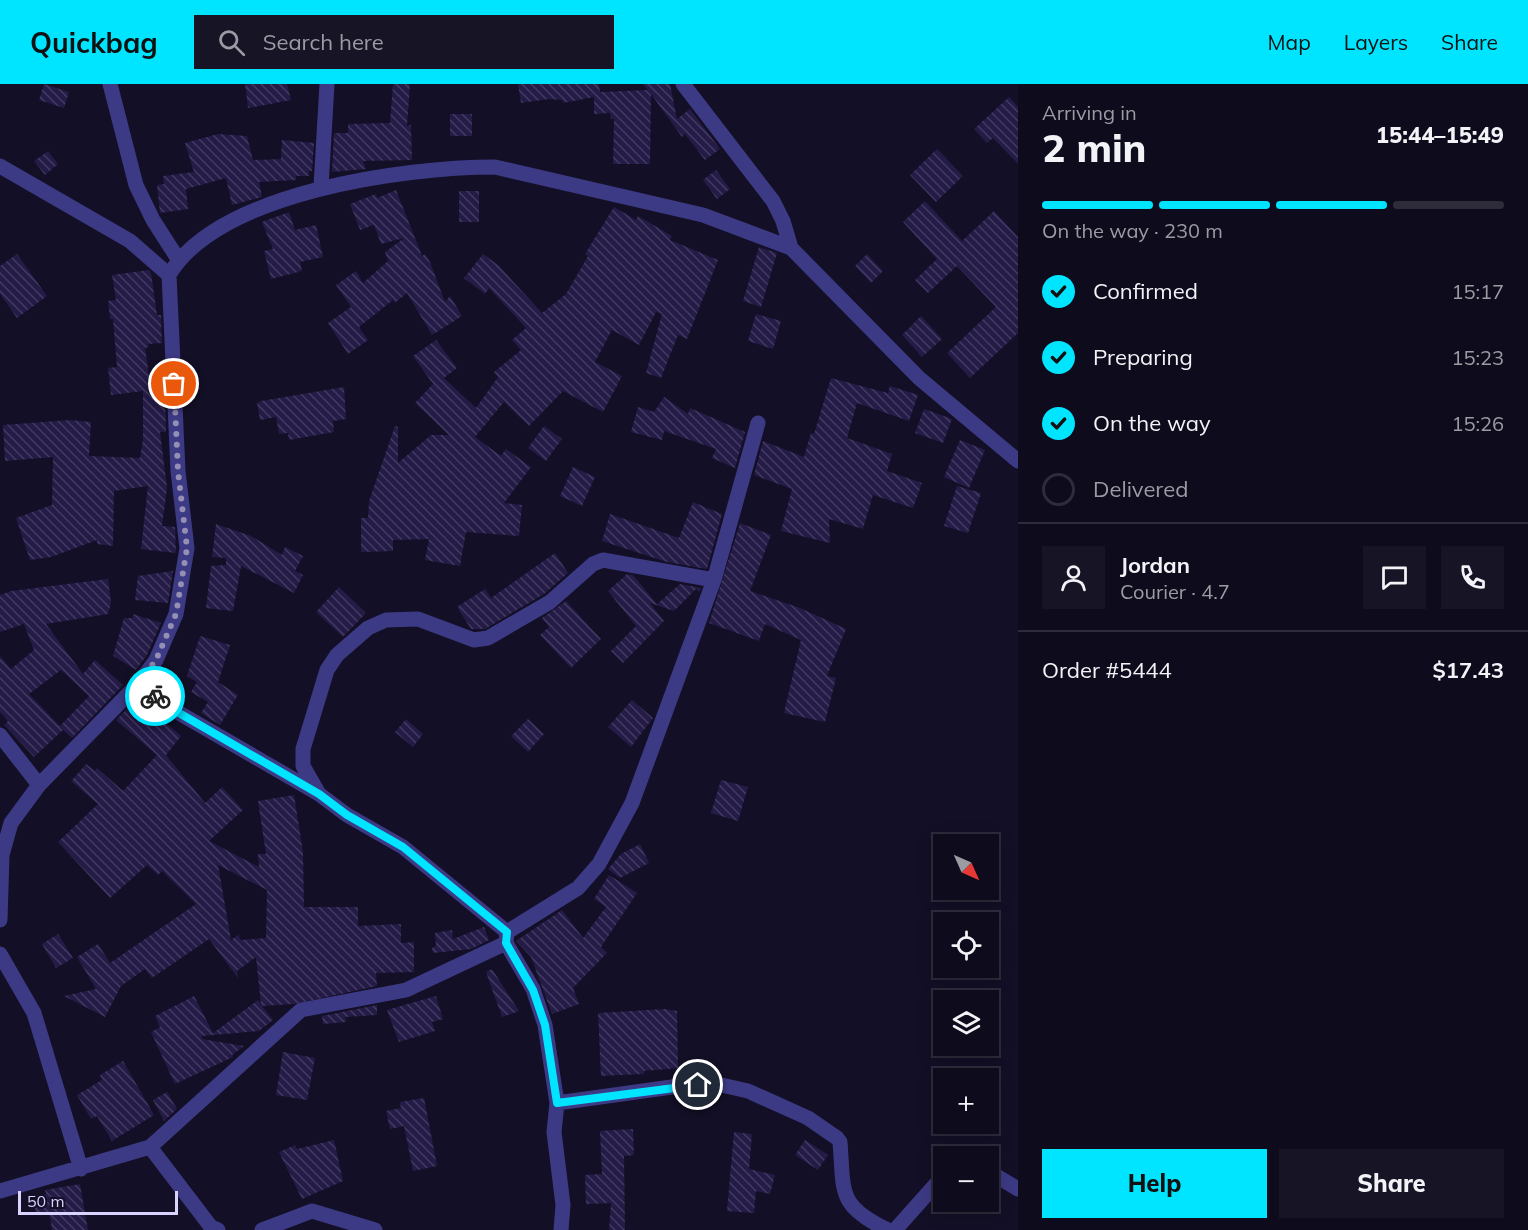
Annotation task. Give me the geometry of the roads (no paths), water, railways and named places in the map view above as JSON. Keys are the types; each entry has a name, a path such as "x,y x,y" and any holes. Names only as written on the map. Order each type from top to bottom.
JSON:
{"street":[{"path":"110,84 136,185 153,220 178,259"},
{"path":"321,187 327,84"},
{"path":"682,84 772,201 783,221 791,248"},
{"path":"0,166 130,241 169,275"},
{"path":"0,920 1,854 11,823 39,785 139,683 156,660 176,614 187,548 178,471 169,275 178,259 209,234 255,211 321,187 462,167 495,167 703,215 791,248 919,378 1018,461"},
{"path":"0,1191 150,1147 301,1010 406,990 507,937 578,888 599,864 632,803 714,580 758,423"},
{"path":"319,794 303,766 303,749 327,670 337,655 368,628 386,620 418,619 474,640 488,638 550,602 593,564 603,561 714,580"},
{"path":"139,683 167,706 319,794 347,815 403,847 507,937 533,990 545,1025 557,1103 554,1132 563,1205 561,1230"},
{"path":"0,735 39,785"},
{"path":"0,954 34,1013 81,1169"},
{"path":"557,1103 679,1086 717,1084 748,1091 808,1118 837,1138 840,1142 841,1178 851,1207 867,1220 888,1230"},
{"path":"150,1147 211,1227 218,1230"},
{"path":"999,1178 1018,1189"},
{"path":"895,1230 933,1187"},
{"path":"262,1230 312,1211 375,1230"}]}
